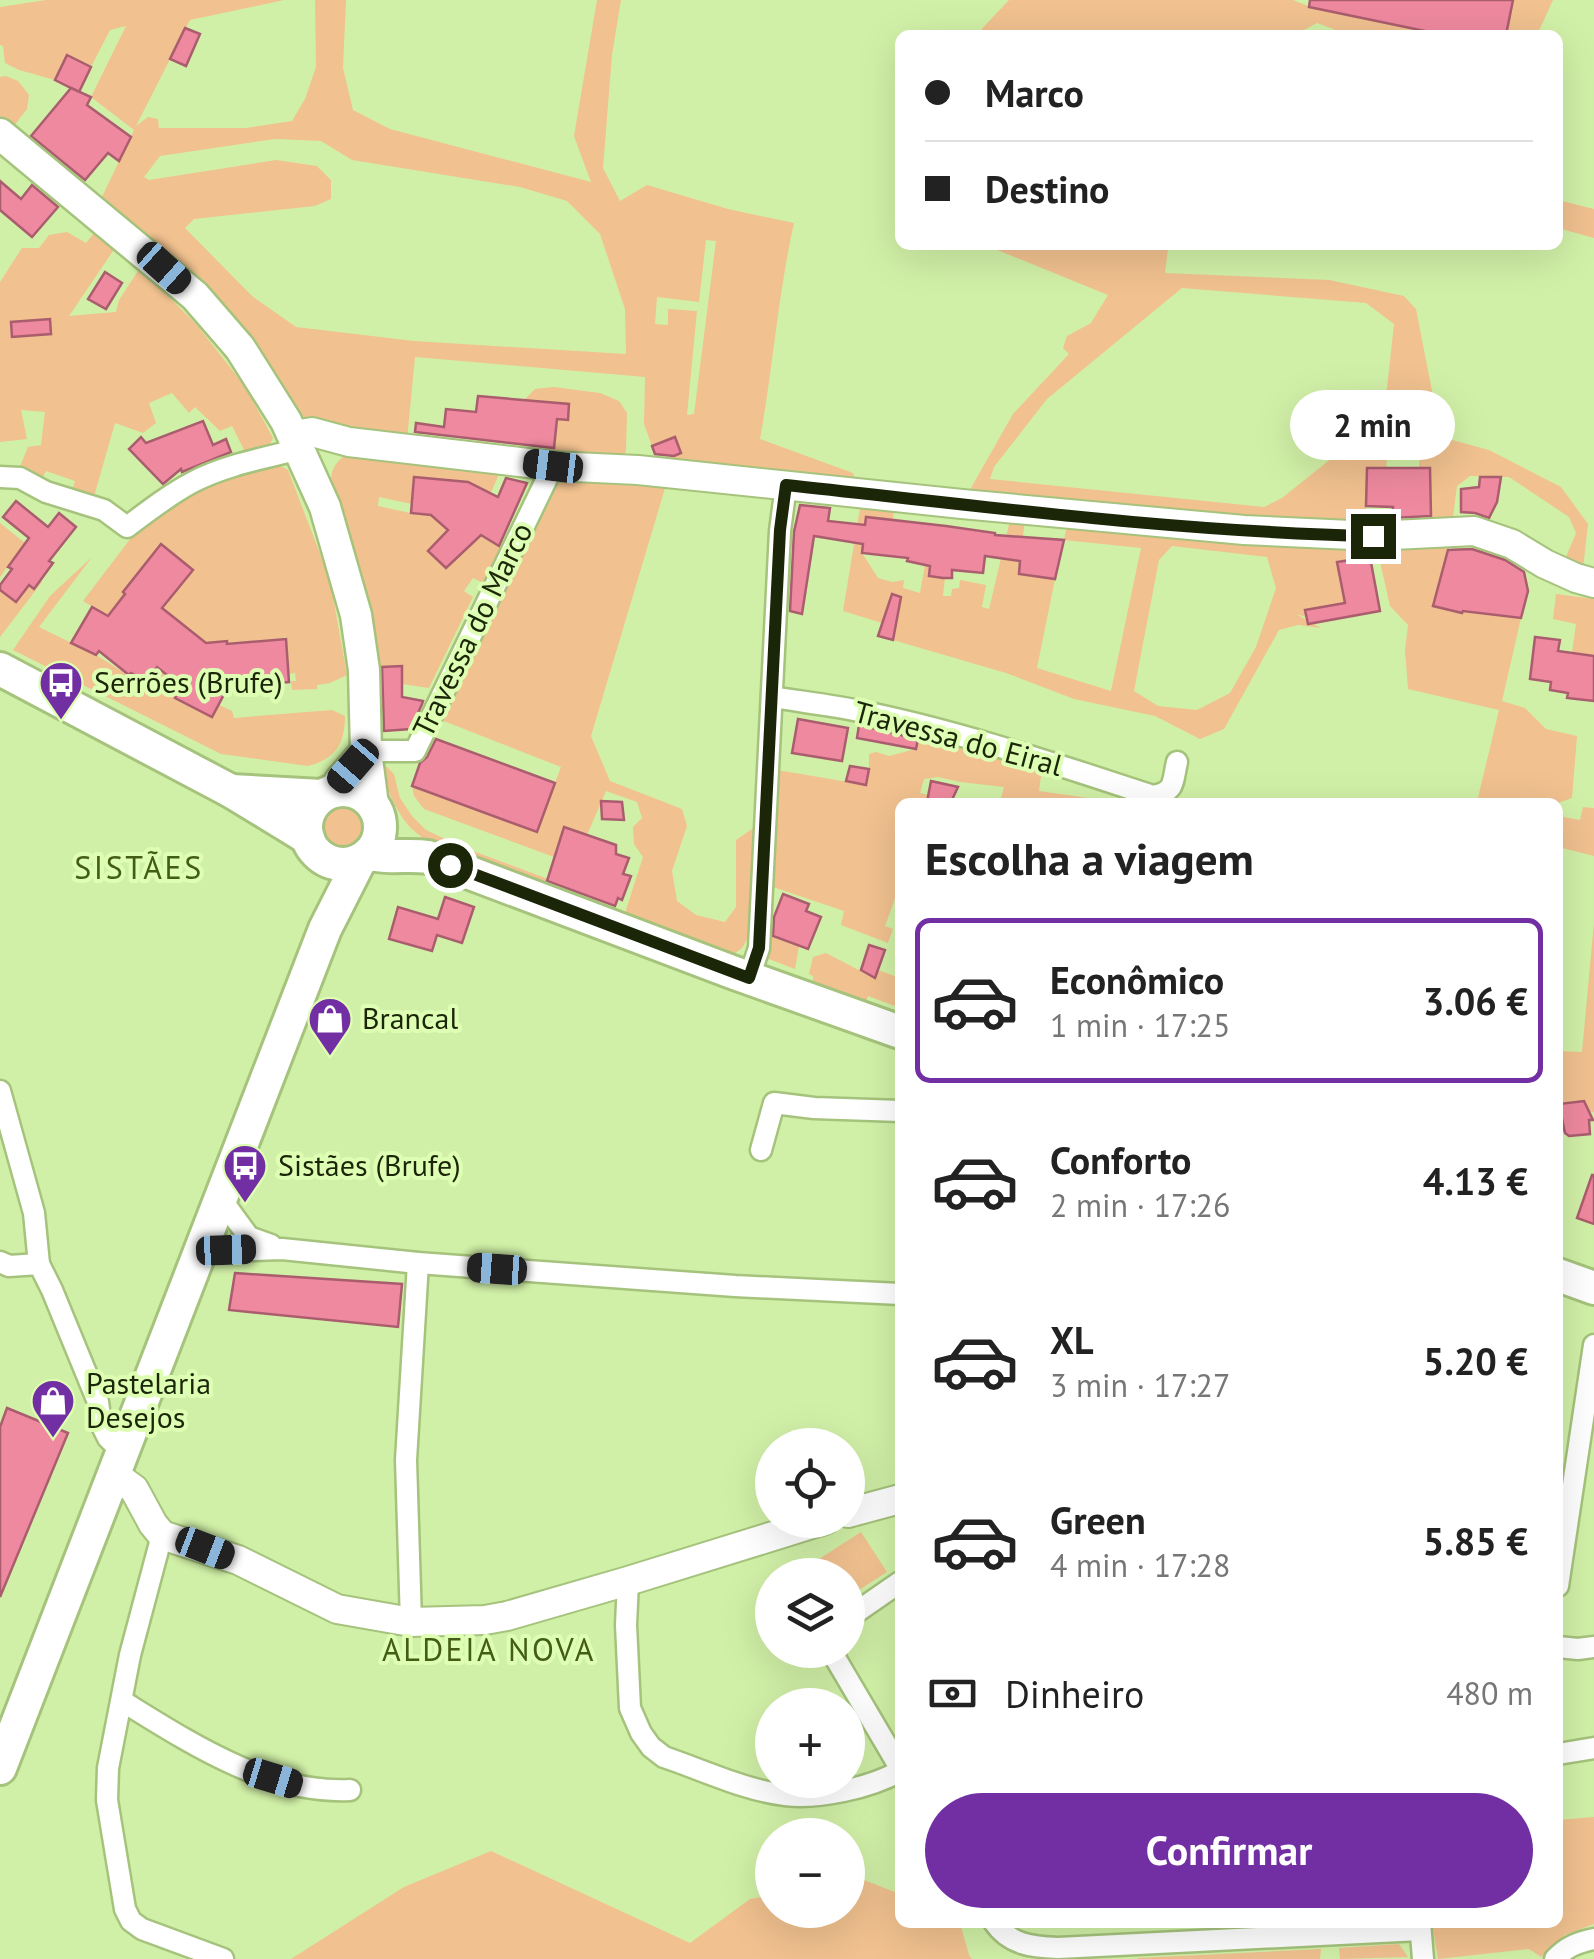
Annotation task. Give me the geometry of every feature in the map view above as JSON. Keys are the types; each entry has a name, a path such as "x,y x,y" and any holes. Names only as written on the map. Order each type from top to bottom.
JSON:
{"main road":[{"path":"0,134 196,296 240,348 300,449 325,508 356,615 364,670 366,751 378,837 326,929 0,1768"},
{"path":"0,669 231,791 311,844 330,862 350,863 364,856 428,857 895,1030"},
{"path":"326,929 322,883 306,820 310,810 366,751"},
{"path":"231,791 356,792 428,857"},
{"path":"1563,1277 1594,1288"}],"street":[{"path":"0,478 20,478 46,492 104,510 127,527 195,481 300,449 349,442 553,466 638,470 1244,530 1373,536 1474,531 1490,534 1545,564 1594,583"},
{"name":"Travessa do Marco","path":"366,751 415,751 553,466"},
{"path":"749,978 759,948 780,530 786,485"},
{"name":"Travessa do Eiral","path":"772,698 863,712 921,726 1152,796 1170,790 1177,762"},
{"path":"0,1091 34,1214 38,1264 98,1402 101,1424 118,1463 152,1524 162,1534 238,1560 337,1609 411,1622 485,1620 628,1582 768,1538"},
{"path":"761,1150 774,1103 895,1111"},
{"path":"220,1199 249,1237 282,1249"},
{"path":"199,1252 282,1249 418,1263 895,1294"},
{"path":"0,1262 9,1266 38,1264"},
{"path":"411,1622 406,1460 418,1263"},
{"path":"1563,1552 1594,1344"},
{"path":"101,1424 136,1416"},
{"path":"865,1508 895,1500"},
{"path":"162,1534 130,1655 108,1768 108,1800 125,1908 131,1921 142,1929 222,1959"},
{"path":"628,1582 630,1708 651,1748 664,1757 785,1795 850,1789 895,1773"},
{"path":"865,1606 895,1585"},
{"path":"1563,1648 1594,1647"},
{"path":"840,1668 895,1761"},
{"path":"122,1701 194,1746 234,1764 300,1786 350,1790"},
{"path":"1563,1753 1594,1748"},
{"path":"998,1928 1015,1942 1058,1948 1387,1928"},
{"path":"1420,1928 1422,1959"},
{"path":"1555,1959 1573,1944 1594,1938"}],"shaded area":[{"path":"46,0 284,0 190,20 136,126 148,117 158,119 159,128 246,128 292,121 316,67 315,0 346,0 343,68 353,110 390,129 591,182 574,136 597,0 621,0 612,55 603,168 620,201 647,185 794,223 760,439 853,473 856,483 658,462 681,453 674,437 652,446 644,424 645,377 415,357 407,440 312,423 295,410 101,199 134,130 91,97 126,26 110,30 91,67 67,56 55,80 5,63 0,45 0,7","holes":["275,139 321,141 352,160 520,187 567,201 600,234 625,309 626,354 414,341 296,327 252,296 185,228 194,219 315,206 331,199 331,180 317,166 276,160 149,180 144,177 160,156","706,240 716,241 694,414 687,415 697,311 668,309 668,325 655,324 657,297 699,302"]},
{"path":"1009,0 1293,0 1313,8 1420,30 1336,30 1317,23 1304,30 981,30"},
{"path":"1513,0 1553,0 1539,30 1507,30"},
{"path":"0,77 18,81 29,95 27,109 13,127 0,116"},
{"path":"1563,201 1594,209 1594,238 1563,229"},
{"path":"67,232 86,243 95,232 115,248 69,316 116,312 119,300 140,268 196,324 244,385 273,438 268,448 247,456 232,426 220,431 195,407 189,413 172,393 149,403 156,423 143,433 115,423 93,500 71,494 75,481 46,471 40,483 19,469 28,447 41,445 45,412 21,410 27,439 0,442 0,282 22,248 39,248 49,235"},
{"path":"997,250 1168,250 1165,273 1329,280 1404,296 1416,309 1441,437 1489,450 1561,487 1588,524 1583,569 1563,564 1576,533 1569,517 1509,477 1470,476 1457,486 1452,525 1432,525 1430,469 1419,468 1420,444 1389,441 1386,468 1367,468 1366,530 967,495 1013,414 1069,354 1063,348 1067,336 1091,323 1108,295","holes":["1182,288 1366,303 1394,324 1387,388 1352,442 1282,498 1264,507 990,479 994,467 1047,399"]},
{"path":"554,387 600,393 619,401 627,413 626,451 621,461 553,454 555,434 524,417 567,420 569,405 524,400 535,389"},
{"path":"352,452 502,467 486,504 412,504 379,497 378,506 439,516 448,530 428,550 445,567 483,533 499,546 518,519 509,543 483,583 473,578 464,591 473,597 429,688 402,684 402,667 379,667 369,615 332,495 333,469"},
{"path":"277,464 288,470 330,580 347,675 317,685 317,689 292,690 295,673 289,674 285,635 284,639 206,643 162,608 162,545 123,591 125,594 108,616 83,601 140,526 205,484"},
{"path":"563,474 666,485 591,736 610,781 682,809 687,826 672,871 677,901 696,915 725,922 736,907 736,840 755,827 749,936 734,954 625,913 643,857 634,844 633,827 642,818 637,802 606,791 587,835 564,828 554,857 424,809 414,796 412,786 537,831 561,767 441,720"},
{"path":"861,502 894,505 893,520 866,518 862,553 878,578 904,580 903,588 920,593 925,565 931,566 945,578 943,596 951,596 952,589 959,588 960,580 986,585 982,607 989,609 1011,516 1025,518 1019,574 1055,579 1037,668 1111,691 1141,548 1064,540 1068,522 1363,544 1370,557 1337,563 1345,603 1321,608 1323,622 1296,614 1321,628 1298,625 1279,630 1224,729 1200,739 1155,716 1074,699 1006,673 893,640 885,615 882,623 843,611","holes":["1172,546 1267,557 1276,588 1256,647 1230,693 1197,710 1158,706 1134,691 1159,560"]},
{"path":"0,523 25,543 0,577"},
{"path":"1451,541 1434,606 1462,613 1464,605 1489,614 1521,618 1502,701 1525,708 1546,729 1577,736 1572,798 1563,801 1563,798 1478,798 1499,710 1408,689 1408,625 1390,606 1376,544"},
{"path":"92,557 39,627 147,682 157,667 212,717 219,705 232,711 234,718 332,710 345,716 337,749 308,766 221,754 13,650 50,596"},
{"path":"40,581 0,637 0,590 16,601 29,585"},
{"path":"1556,594 1594,599 1594,656 1579,654 1577,668 1570,667 1576,624 1553,619"},
{"path":"920,733 1042,769 1039,791 1089,798 1001,798 1004,787 938,777 924,779 920,793 928,798 895,798 895,899 885,926 893,929 888,943 841,925 844,911 770,886 777,770 866,785 869,754 889,756 916,749"},
{"path":"379,767 387,767 394,774 400,798 426,830 548,879 545,887 452,853 419,835 399,812"},
{"path":"343,804 361,811 368,829 361,847 343,854 325,847 318,829 325,811"},
{"path":"1583,807 1594,808 1594,856 1563,848 1563,817 1580,820"},
{"path":"1594,923 1594,1112 1589,1112 1583,1101 1563,1103 1563,1051 1582,1052"},
{"path":"768,934 799,946 795,969 766,958"},
{"path":"826,953 874,978 878,970 895,976 895,1006 868,996 865,1006 813,986 813,976 809,974 813,957"},
{"path":"852,1538 865,1538 887,1572 865,1586 865,1558 820,1558"},
{"path":"1594,1817 1594,1924 1565,1935 1541,1957 1529,1949 1438,1959 1433,1928 1563,1928 1563,1820"},
{"path":"491,1851 690,1943 755,1898 755,1928 865,1928 865,1880 895,1892 895,1928 961,1928 972,1959 291,1959 404,1887"},
{"path":"1399,1944 1408,1957 1340,1959 1339,1948"},
{"path":"1321,1949 1320,1959 1137,1959 1138,1958"}],"building":[{"path":"1310,0 1513,0 1507,30 1420,30 1309,7"},
{"path":"185,28 200,34 186,66 170,59"},
{"path":"67,55 91,67 79,92 55,80"},
{"path":"71,88 91,97 87,105 131,137 119,161 108,153 85,180 31,136"},
{"path":"0,181 21,199 32,185 58,207 32,237 0,210"},
{"path":"105,272 122,283 106,309 88,299"},
{"path":"50,319 51,334 12,337 11,322"},
{"path":"478,396 569,404 568,420 557,419 554,448 415,432 416,423 444,427 446,409 476,412"},
{"path":"203,421 213,445 226,439 231,452 182,472 181,469 163,484 129,449 141,437 146,443"},
{"path":"675,437 681,453 655,454 652,446"},
{"path":"1367,468 1430,468 1431,516 1392,518 1393,507 1366,506"},
{"path":"414,477 468,482 498,497 506,478 527,483 499,546 481,535 446,568 428,551 448,530 431,515 411,513"},
{"path":"1480,477 1501,477 1497,502 1489,518 1461,512 1461,489 1479,487"},
{"path":"16,501 48,527 59,513 76,527 49,561 53,563 34,589 29,585 16,602 0,590 0,585 29,538 3,517"},
{"path":"800,505 830,508 828,521 865,525 866,517 1064,540 1055,579 1019,574 1020,561 985,556 983,573 952,570 952,578 943,578 929,576 930,566 907,561 908,558 862,553 863,544 814,536 802,614 790,611 794,532"},
{"path":"161,544 193,570 162,608 206,643 286,639 289,682 228,687 212,717 175,698 181,686 157,667 148,682 129,675 99,651 96,655 71,643 92,607 108,616"},
{"path":"1472,549 1505,560 1524,572 1528,591 1521,618 1462,613 1433,606 1448,550"},
{"path":"1370,557 1380,611 1308,624 1305,610 1345,603 1337,562"},
{"path":"892,594 901,597 893,640 878,636"},
{"path":"1535,637 1560,640 1558,651 1594,656 1594,701 1567,698 1568,693 1550,690 1551,682 1530,679"},
{"path":"402,666 402,697 423,701 411,729 384,731 382,667"},
{"path":"798,719 848,728 842,761 792,753"},
{"path":"859,725 918,739 916,749 857,738"},
{"path":"436,739 555,783 537,832 412,786 420,763"},
{"path":"850,766 869,769 866,785 846,781"},
{"path":"931,781 958,787 953,798 928,798"},
{"path":"601,801 622,802 624,820 602,819"},
{"path":"564,827 616,845 616,854 629,858 623,874 631,876 622,900 618,898 615,906 547,881"},
{"path":"783,894 809,904 806,911 821,917 808,949 773,936 774,917"},
{"path":"445,897 474,907 462,943 437,935 432,951 389,939 398,907 438,919"},
{"path":"869,945 885,950 875,978 861,970"},
{"path":"1584,1101 1593,1120 1589,1120 1590,1134 1565,1133 1563,1104"},
{"path":"1594,1175 1594,1224 1577,1218"},
{"path":"235,1273 402,1284 398,1327 229,1310"},
{"path":"7,1408 68,1433 0,1597 0,1427"}],"place":[{"name":"Serrões (Brufe)","path":"61,721"},
{"name":"Brancal","path":"330,1057"},
{"name":"Sistães (Brufe)","path":"245,1204"},
{"name":"Pastelaria Desejos","path":"53,1439"}],"district":[{"name":"SISTÃES","path":"139,868"},
{"name":"ALDEIA NOVA","path":"489,1650"}],"route":[{"path":"450,865 749,978 759,948 780,530 786,485 1244,530 1373,536"}]}
